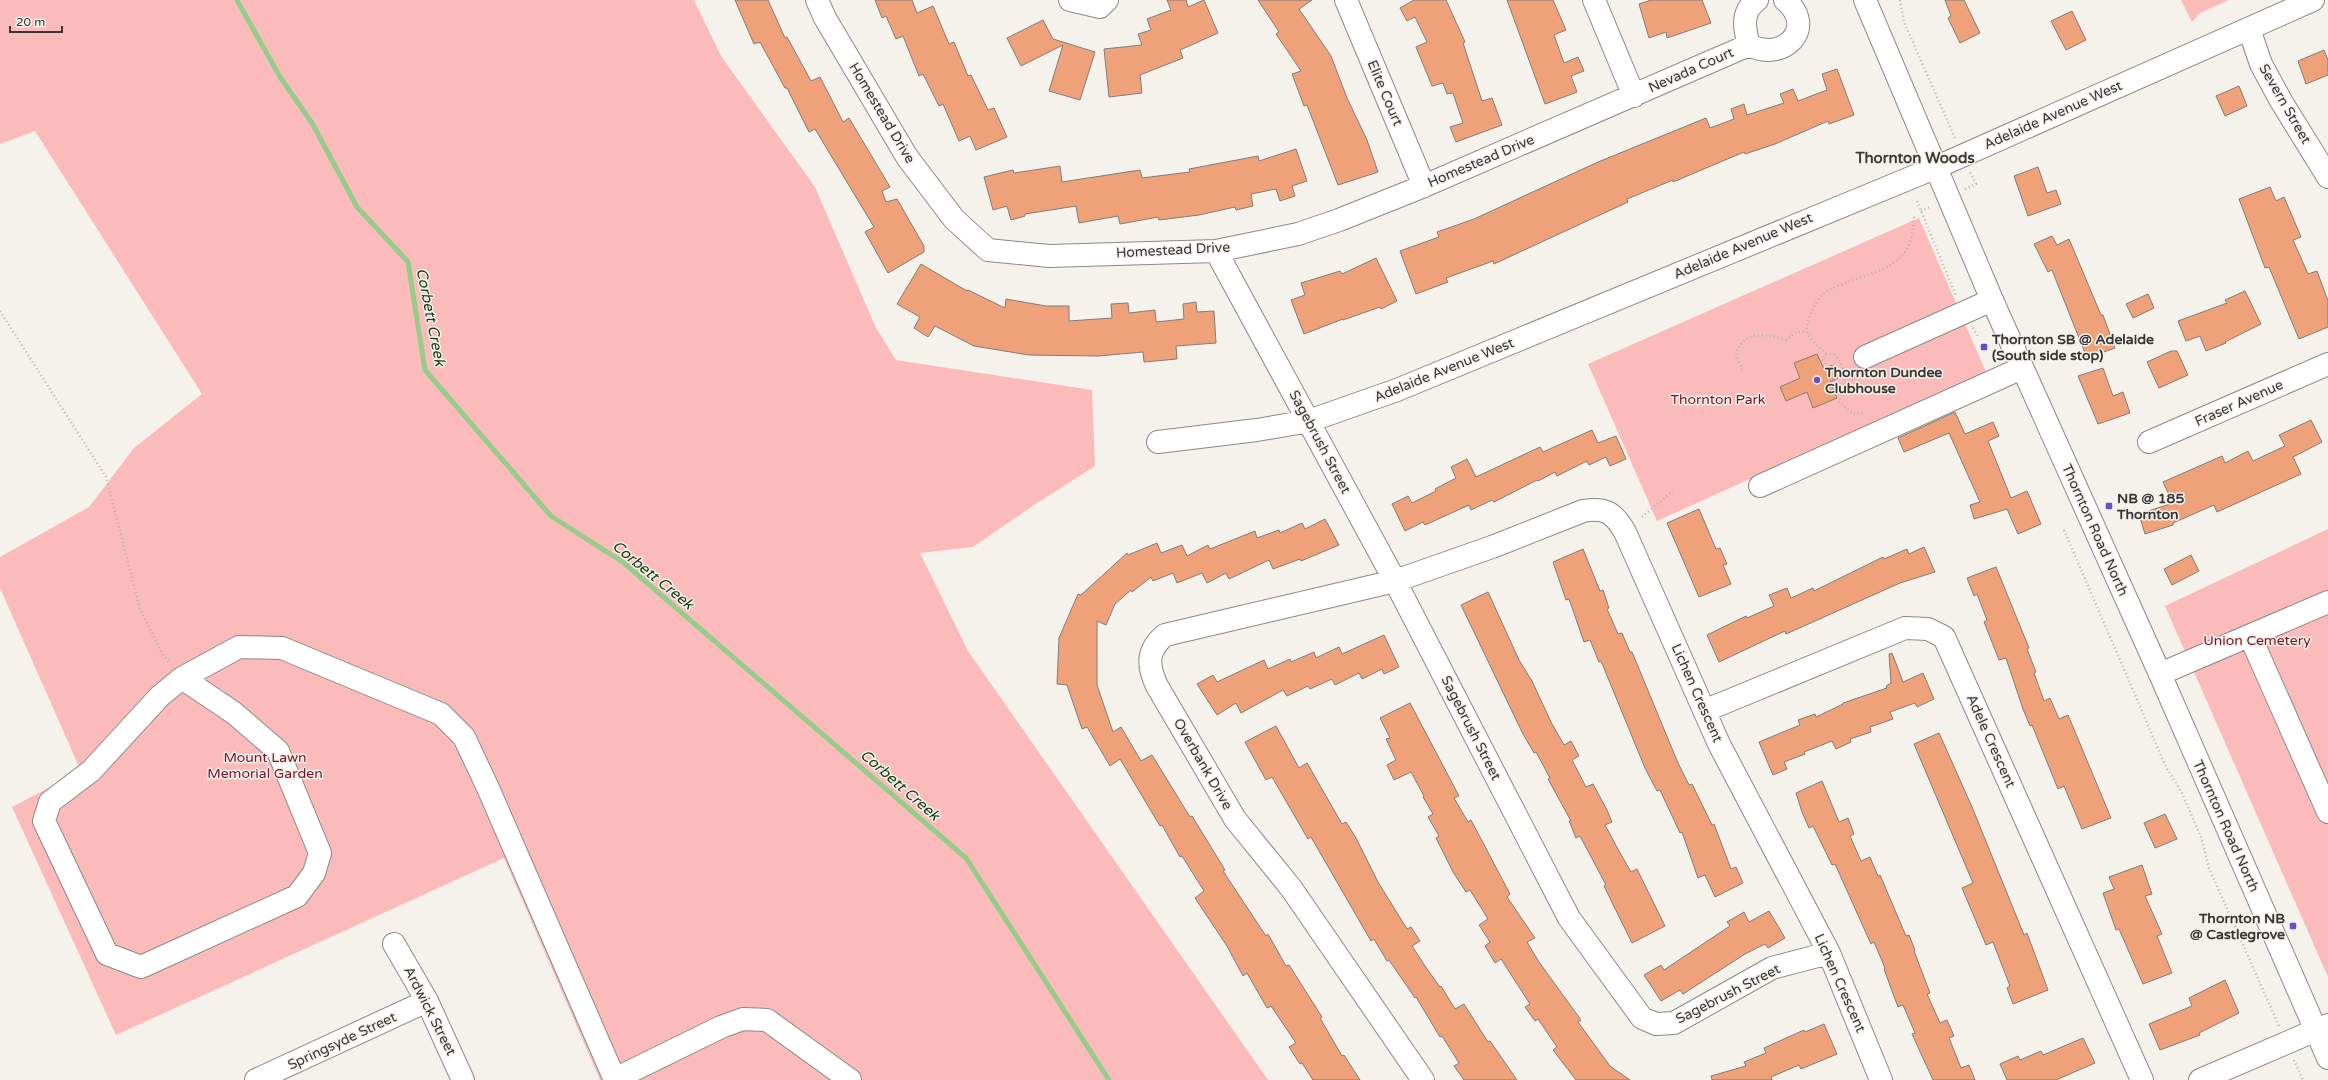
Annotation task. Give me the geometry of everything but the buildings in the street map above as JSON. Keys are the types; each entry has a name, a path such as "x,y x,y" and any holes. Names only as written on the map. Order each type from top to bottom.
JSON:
{"street":[{"name":"Homestead Drive","path":"817,0 825,18 907,157 954,218 988,250 1048,256 1216,251 1298,234 1339,220 1424,186 1634,96"},
{"path":"1070,0 1100,7 1106,0"},
{"name":"Elite Court","path":"1346,0 1424,186"},
{"path":"1594,0 1634,96"},
{"name":"Nevada Court","path":"1749,45 1744,19 1749,7 1757,0"},
{"name":"Nevada Court","path":"1749,45 1758,50 1770,51 1780,49 1790,43 1796,35 1798,24 1797,15 1792,6 1785,0"},
{"name":"Thornton Road North","path":"1865,0 2022,368 2322,1028 2328,1058"},
{"name":"Adelaide Avenue West","path":"1158,442 1258,430 1309,421 1397,390 1937,167 2313,0"},
{"name":"Severn Street","path":"2249,29 2261,64 2281,101 2328,177"},
{"name":"Nevada Court","path":"1634,96 1749,45"},
{"name":"Sagebrush Street","path":"1216,251 1395,580 1569,918 1642,1018 1656,1024 1674,1023 1772,968 1829,953"},
{"path":"1864,366 1963,312 1992,300"},
{"name":"Fraser Avenue","path":"2149,442 2328,364"},
{"path":"1760,486 2022,368"},
{"name":"Lichen Crescent","path":"1395,580 1492,547 1583,511 1597,509 1609,512 1618,520 1625,532 1722,751 1829,953 1881,1080"},
{"name":"Overbank Drive","path":"1395,580 1165,635 1155,644 1151,656 1150,672 1235,819 1291,888 1423,1080"},
{"path":"2160,674 2328,602"},
{"name":"Adele Crescent","path":"1704,711 1905,628 1928,629 1944,637 2142,1080"},
{"path":"2250,636 2328,812"},
{"path":"182,678 234,713 278,751 320,853 314,873 297,896 141,967 107,954 44,821 50,802 91,771 160,696 182,678 239,647 282,648 441,714 464,737 615,1080 721,1027 743,1019 767,1020 850,1080"},
{"name":"Ardwick Street","path":"394,944 427,1001 463,1080"},
{"name":"Springsyde Street","path":"256,1080 427,1001"},
{"path":"2200,1080 2322,1028"}],"path":[{"path":"1900,0 1904,22 1952,133"},
{"path":"1949,197 1976,184 1962,156"},
{"path":"1917,201 1963,312 1979,338"},
{"path":"1921,211 1927,208"},
{"path":"1863,412 1853,414 1838,402 1844,392 1844,373 1835,355 1826,354 1812,341 1807,331 1809,317 1822,296 1897,260 1907,248 1914,216"},
{"path":"0,311 106,477 140,609 162,653 182,678"},
{"path":"1742,370 1736,354 1742,342 1747,338 1763,334 1786,340 1795,333 1807,331"},
{"path":"1826,354 1822,359 1826,368"},
{"path":"1833,381 1836,387 1845,383 1864,366"},
{"path":"1642,517 1673,491"},
{"path":"2064,530 2166,767 2187,805 2201,837 2209,868 2280,1029"},
{"path":"2294,1061 2302,1080"}],"green space":[{"name":"Mount Lawn Memorial Garden","path":"0,0 694,0 721,56 815,187 876,328 896,360 1092,390 1095,466 1034,505 973,547 920,553 968,651 1268,1080 600,1080 504,858 116,1035 12,807 81,771 0,588 0,557 89,507 134,448 202,394 35,131 0,144"},
{"path":"2181,0 2229,0 2200,13 2192,22"},
{"name":"Thornton Park","path":"1919,218 1986,372 1657,521 1588,364"},
{"name":"Union Cemetery","path":"2328,529 2328,977 2165,606"}],"waterway":[{"name":"Corbett Creek","path":"237,0 280,77 312,123 357,207 408,262 425,370 551,516 624,563 966,858 1109,1080"}],"place":[{"name":"Thornton SB @ Adelaide (South side stop)","path":"1984,347"},
{"name":"Thornton Dundee Clubhouse","path":"1817,380"},
{"name":"NB @ 185 Thornton","path":"2109,506"},
{"name":"Thornton NB @ Castlegrove","path":"2293,926"}],"district":[{"name":"Thornton Woods","path":"1915,158"}]}
